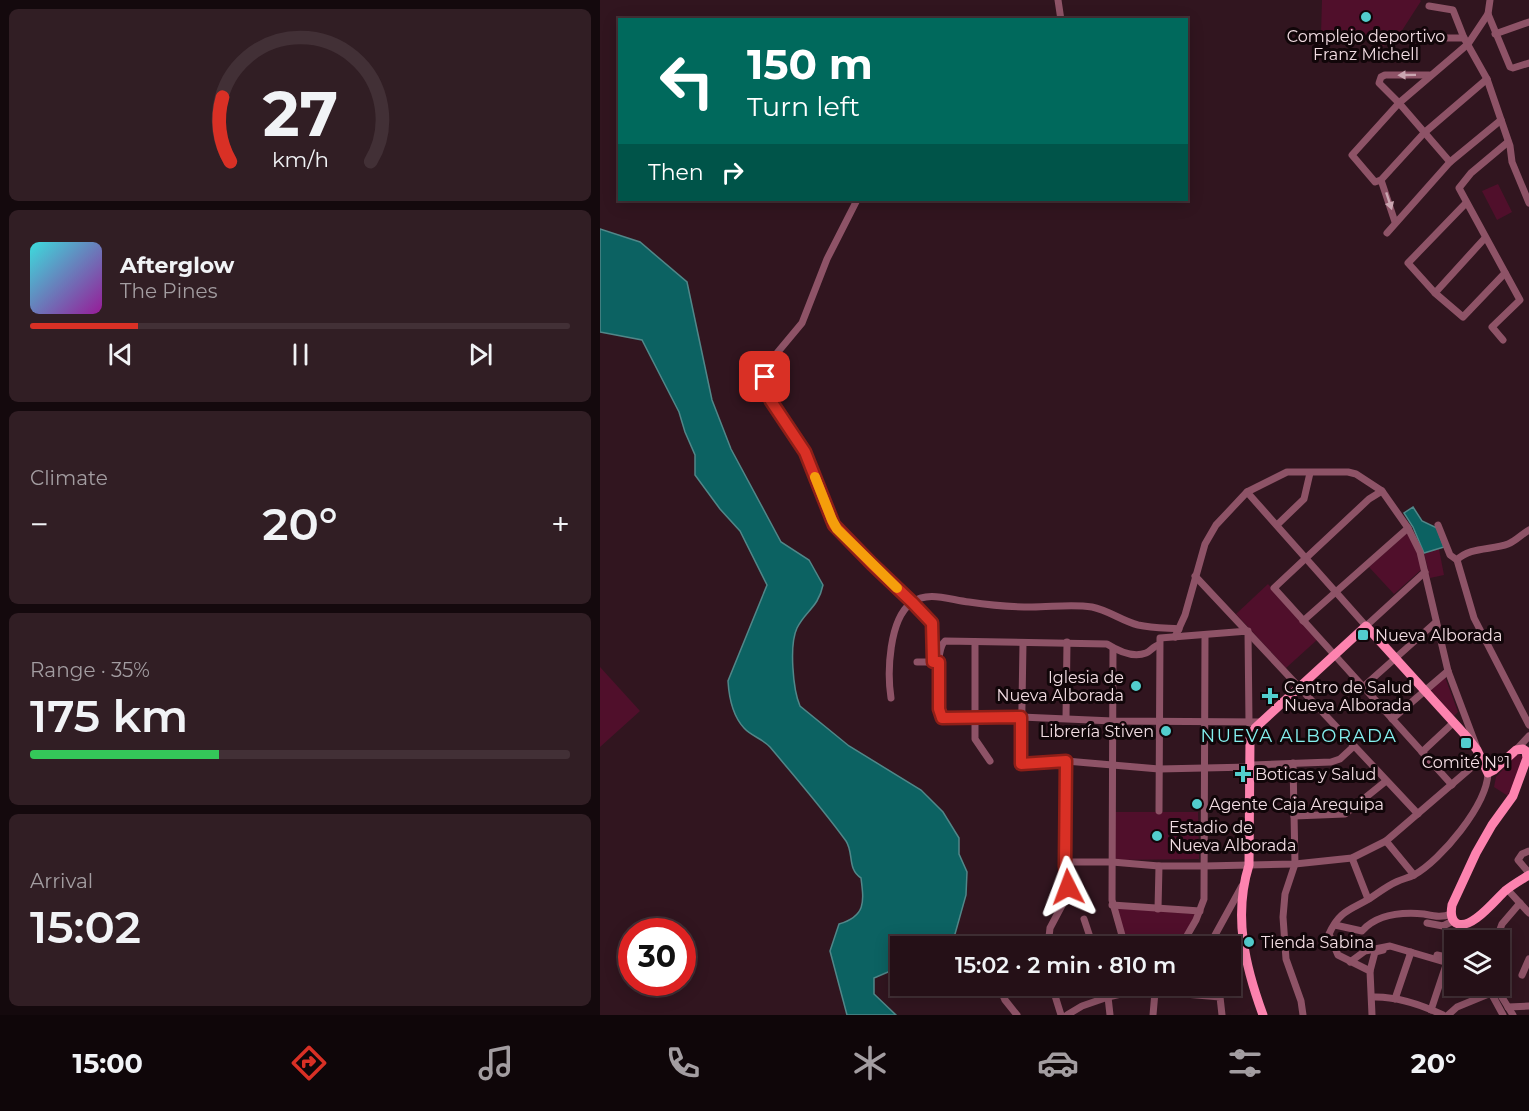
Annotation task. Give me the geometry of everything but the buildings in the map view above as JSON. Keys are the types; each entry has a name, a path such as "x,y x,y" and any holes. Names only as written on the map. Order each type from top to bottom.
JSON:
{"main road":[{"path":"1263,1015 1249,975 1244,952 1241,911 1243,883 1249,865 1250,738 1252,731 1261,722 1366,626 1453,723 1479,755 1488,773 1516,750 1523,749 1529,758 1513,796 1492,825 1476,853 1452,905 1452,918 1459,924 1465,924 1478,918 1507,889 1529,874"}],"street":[{"path":"1059,0 1061,18"},
{"path":"1490,0 1488,14 1510,67 1529,63"},
{"path":"1429,6 1453,10 1466,41 1487,79 1508,142 1512,162 1529,203"},
{"path":"1487,79 1424,133 1381,180 1375,182 1352,155 1399,103 1466,41 1488,14"},
{"path":"1495,34 1529,22"},
{"path":"1399,38 1466,41"},
{"path":"1430,75 1381,77 1379,83 1450,162"},
{"path":"1387,233 1450,162 1501,120"},
{"path":"1503,340 1492,327 1520,300 1459,188 1471,173 1508,142"},
{"path":"1381,180 1395,222"},
{"path":"856,201 827,259 802,323 777,352 765,372 766,389 771,401 805,452 834,525 932,623 942,718 1021,717 1158,722 1261,722"},
{"path":"1466,203 1408,263 1463,317 1505,273"},
{"path":"1435,292 1485,238"},
{"path":"1066,862 1204,866 1295,864 1352,858 1386,841 1452,785 1479,755 1448,671 1420,552 1408,528 1382,491 1356,474 1287,472 1247,492 1210,533 1175,637"},
{"path":"1277,525 1304,500 1310,472"},
{"path":"1382,491 1369,499 1274,588 1452,785"},
{"path":"1247,492 1366,626 1425,572"},
{"path":"1438,525 1450,555 1457,560 1474,618 1529,725"},
{"path":"1303,621 1408,528"},
{"path":"1457,560 1463,554 1511,543 1529,530"},
{"path":"1195,576 1418,814"},
{"path":"891,698 890,664 893,641 902,613 912,602 932,596 968,602 1029,607 1092,607 1138,625 1179,629"},
{"path":"1363,687 1436,622"},
{"path":"1159,811 1160,638 1248,631"},
{"path":"1248,631 1248,721 1252,731"},
{"path":"1186,936 1204,899 1204,636"},
{"path":"936,662 940,647 945,641 1107,644 1123,653 1142,654 1159,645"},
{"path":"975,642 975,739 990,761"},
{"path":"1066,718 1067,642"},
{"path":"1023,643 1021,764 1066,761 1158,769 1250,767 1253,765 1332,762 1340,759 1353,747"},
{"path":"1113,648 1113,905 1122,936"},
{"path":"917,662 936,662"},
{"path":"1392,719 1448,671"},
{"path":"1422,752 1453,723"},
{"path":"1516,750 1529,736"},
{"path":"1049,936 1050,928 1067,897 1068,887 1066,761"},
{"path":"1293,764 1295,864 1285,894 1284,946 1286,959 1299,993 1303,1015"},
{"path":"1370,971 1338,956 1329,934 1347,909 1414,874 1443,850 1471,814 1486,788 1488,773"},
{"path":"1294,816 1345,814 1386,781"},
{"path":"1386,841 1414,874"},
{"path":"1529,851 1522,854 1518,860 1529,874"},
{"path":"1352,858 1368,899"},
{"path":"1158,909 1159,866"},
{"path":"1214,936 1243,883"},
{"path":"1507,889 1529,913"},
{"path":"1500,930 1502,924 1520,903"},
{"path":"1113,905 1200,911"},
{"path":"1335,925 1362,931 1372,922 1394,914 1413,913 1452,918"},
{"path":"1427,923 1443,926 1452,918"},
{"path":"1084,919 1090,936"},
{"path":"1350,962 1365,951 1377,947 1401,945 1444,956"},
{"path":"1395,946 1444,961"},
{"path":"1372,1015 1370,971 1376,952 1391,950 1410,952"},
{"path":"1395,999 1410,952"},
{"path":"1522,975 1529,959"},
{"path":"1431,1010 1444,979"},
{"path":"1003,996 1017,1015"},
{"path":"1055,996 1061,1015"},
{"path":"1067,1015 1082,1006 1111,996"},
{"path":"1153,1015 1156,996"},
{"path":"1202,996 1220,997 1222,1015"},
{"path":"1372,997 1395,999 1421,1011 1431,1010 1445,1015 1475,996"},
{"path":"1492,996 1503,1015"},
{"path":"1501,996 1513,1015"},
{"path":"1108,997 1110,1015"},
{"path":"1508,1007 1529,1006 1528,1015"}],"shaded area":[{"name":"Complejo deportivo Franz Michell","path":"1322,0 1421,1 1401,32 1389,38 1384,46 1356,32 1321,34"},
{"path":"1498,184 1512,212 1497,220 1482,191"},
{"path":"1407,533 1418,553 1422,569 1394,594 1369,567"},
{"path":"1439,549 1444,575 1430,578 1424,553"},
{"path":"1268,584 1318,639 1286,668 1236,614"},
{"path":"600,667 640,711 600,747"},
{"path":"1445,677 1458,712 1454,716 1431,690"},
{"path":"1517,754 1524,757 1508,796 1494,787 1496,777"},
{"name":"Estadio de Nueva Alborada","path":"1115,812 1198,812 1199,859 1115,860"},
{"path":"1117,908 1196,914 1184,936 1125,936"}],"water":[{"path":"600,229 640,242 687,282 712,400 731,449 781,542 809,560 823,585 815,604 797,628 793,645 795,689 800,706 849,746 921,790 943,812 959,838 959,854 967,872 966,895 955,934 952,936 890,936 890,972 874,978 874,994 896,1015 847,1015 830,951 839,924 848,921 859,912 863,894 861,878 852,866 846,841 770,747 747,731 740,723 730,700 728,681 767,585 740,531 720,509 695,475 695,455 679,412 642,340 600,332"},
{"path":"1413,507 1422,521 1437,528 1444,547 1424,553 1404,513"}],"slow traffic":[{"path":"815,477 837,529 897,588"}],"place":[{"name":"Complejo deportivo Franz Michell","path":"1366,17"},
{"name":"Nueva Alborada","path":"1363,635"},
{"name":"Iglesia de Nueva Alborada","path":"1136,686"},
{"name":"Centro de Salud Nueva Alborada","path":"1270,696"},
{"name":"Librería Stiven","path":"1166,731"},
{"name":"Comité N°1","path":"1466,743"},
{"name":"Boticas y Salud","path":"1243,774"},
{"name":"Agente Caja Arequipa","path":"1197,804"},
{"name":"Estadio de Nueva Alborada","path":"1157,836"},
{"name":"Tienda Sabina","path":"1249,942"}],"district":[{"name":"NUEVA ALBORADA","path":"1299,736"}],"route":[{"path":"765,377 766,389 771,401 805,452 834,525 932,623 933,662 939,662 939,709 942,718 1021,717 1021,764 1066,761 1067,856 1065,866 1068,887"}]}
